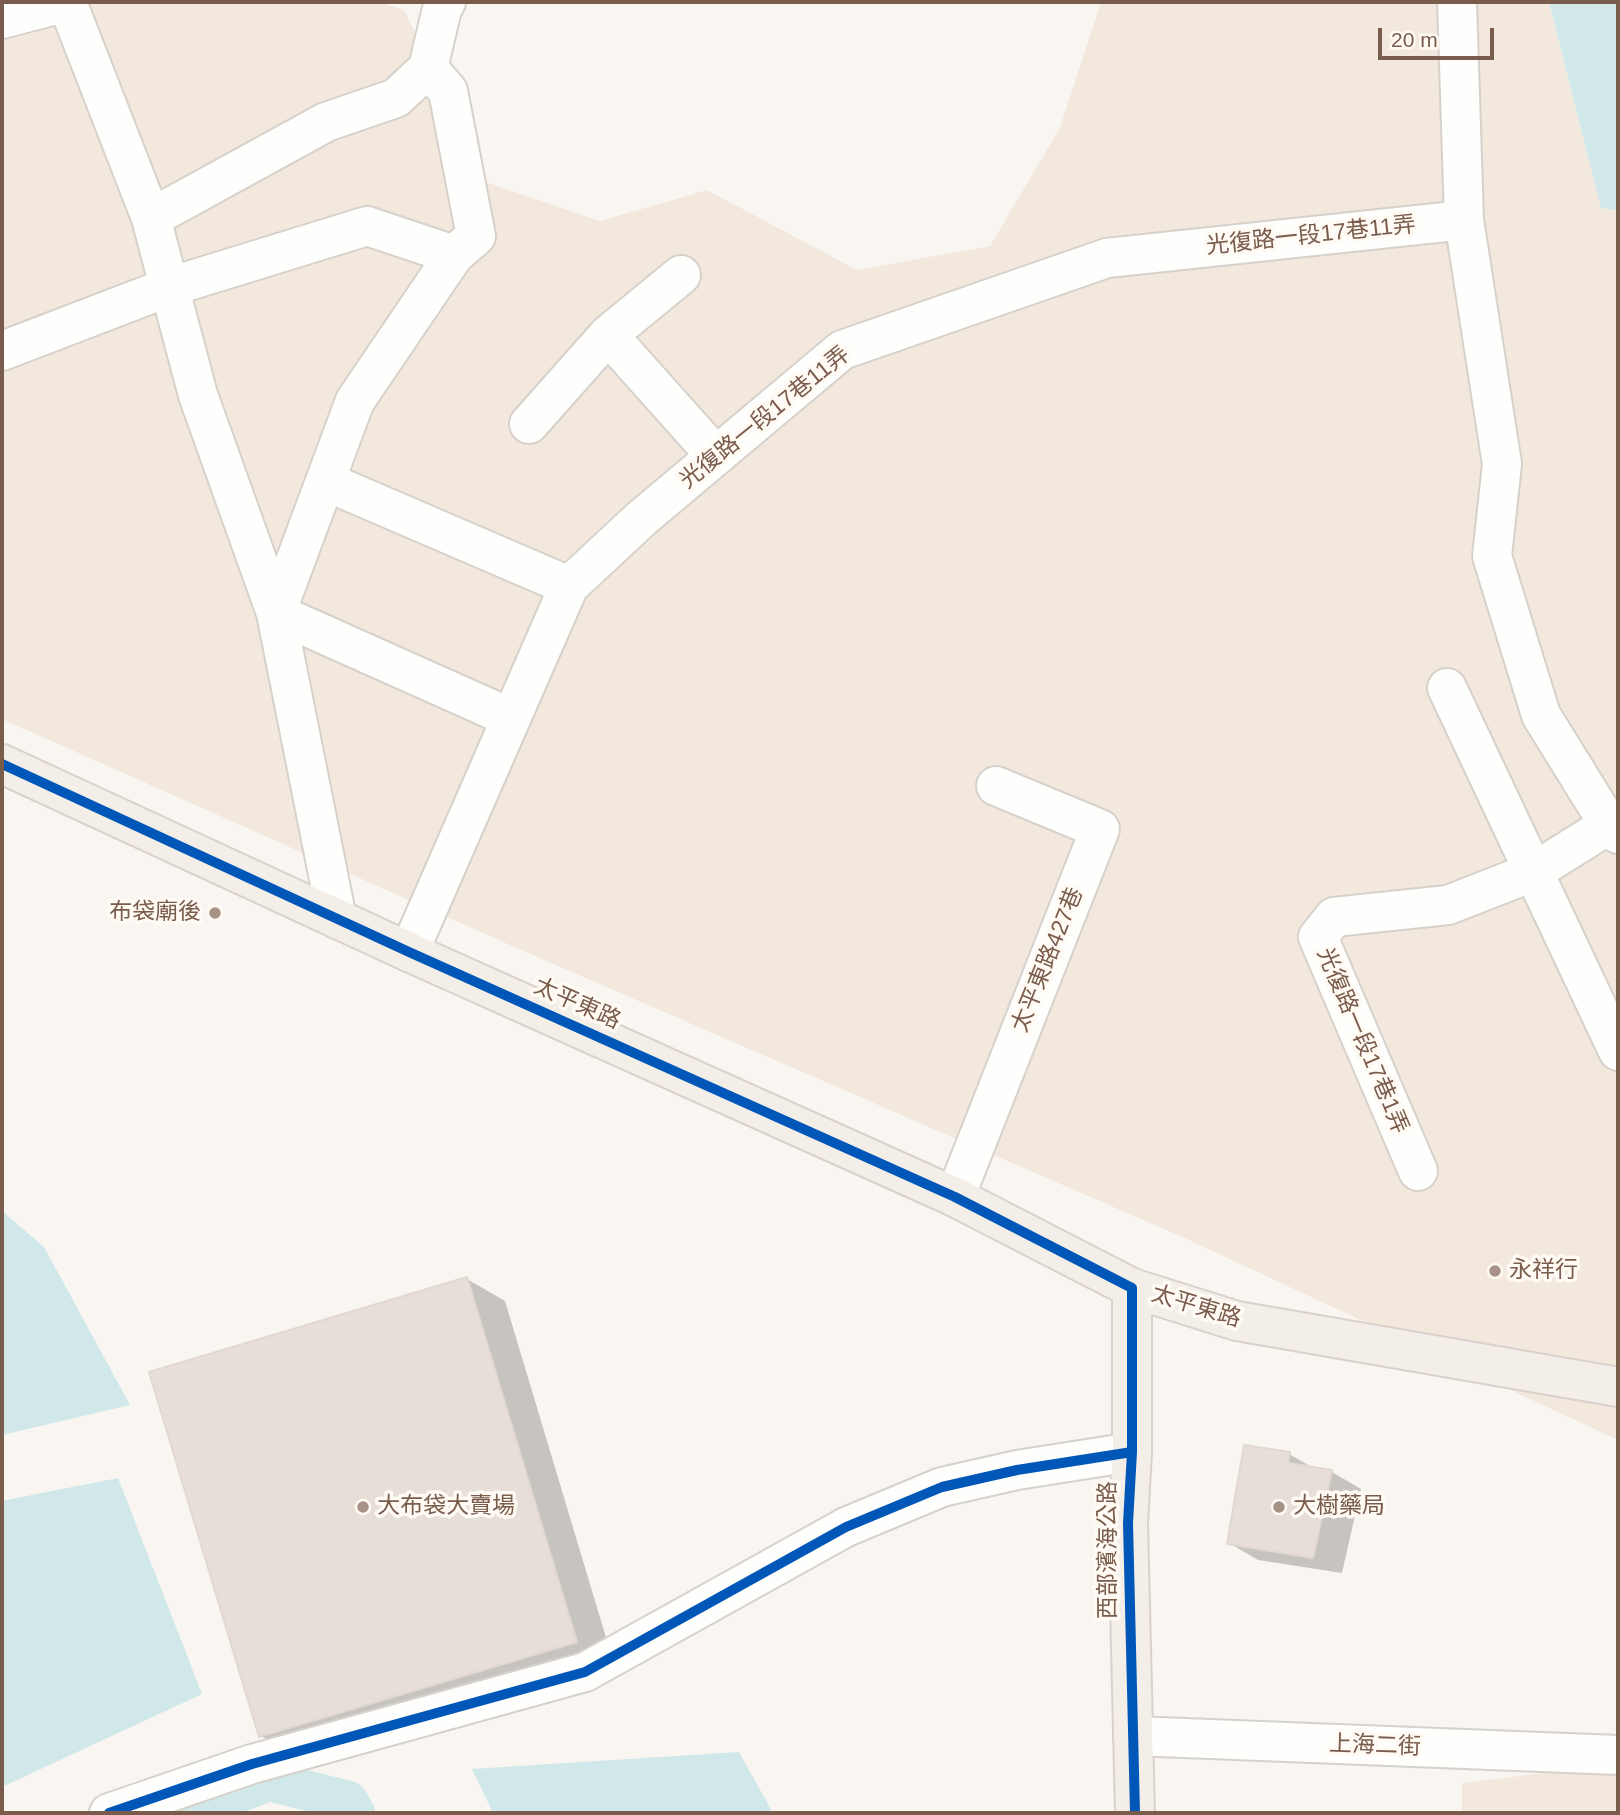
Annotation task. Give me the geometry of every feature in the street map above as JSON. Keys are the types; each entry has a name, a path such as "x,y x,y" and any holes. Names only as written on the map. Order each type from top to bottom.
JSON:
{"main road":[{"name":"太平東路","path":"2,764 409,952 955,1196 1132,1288 1237,1321 1618,1387"},
{"name":"西部濱海公路","path":"1132,1288 1132,1452 1128,1523 1135,1813"}],"street":[{"path":"2,19 67,2 151,218 198,395 276,613 337,919"},
{"path":"151,218 326,122 396,98 428,68 446,2"},
{"path":"1457,2 1464,220 1502,464 1492,556 1541,715 1615,826"},
{"path":"276,613 355,401 454,255 476,236 448,90 428,68"},
{"name":"光復路一段17巷11弄","path":"409,952 569,586 642,518 842,350 1107,258 1464,220"},
{"path":"2,351 169,287 367,226 454,255"},
{"path":"529,424 608,335 681,275"},
{"path":"608,335 716,456"},
{"path":"325,481 569,586"},
{"path":"276,613 511,718"},
{"path":"1447,688 1618,1051"},
{"name":"太平東路427巷","path":"955,1196 1100,829 996,786"},
{"name":"光復路一段17巷1弄","path":"1418,1171 1318,937 1334,917 1448,905 1535,871 1615,826"},
{"path":"109,1813 251,1764 585,1672 846,1527 942,1487 1017,1470 1132,1452"},
{"name":"上海二街","path":"1133,1736 1618,1755"}],"shaded area":[{"path":"2,2 378,2 404,10 488,183 600,221 707,190 857,270 990,246 1060,128 1101,2 1549,2 1601,208 1618,210 1618,1440 1178,1235 519,949 2,719"},
{"path":"1618,1764 1618,1813 1462,1813 1462,1783"}],"water":[{"path":"1549,2 1618,2 1618,210 1601,208"},
{"path":"2,1211 44,1247 130,1405 2,1435"},
{"path":"118,1478 202,1694 2,1787 2,1501"},
{"path":"739,1752 773,1813 493,1813 472,1769"}],"building":[{"name":"大布袋大賣場","path":"467,1277 577,1642 259,1737 149,1372"},
{"name":"大樹藥局","path":"1244,1445 1290,1452 1288,1463 1332,1470 1313,1558 1227,1544"}],"waterway":[{"path":"186,1813 269,1781 348,1801 355,1813"}],"cycle path":[{"path":"2,764 409,952 955,1197 1132,1288 1132,1452 1128,1523 1135,1813"},
{"path":"109,1813 252,1764 585,1672 846,1527 942,1487 1017,1470 1132,1452"}],"place":[{"name":"布袋廟後","path":"215,913"},
{"name":"永祥行","path":"1495,1271"},
{"name":"大布袋大賣場","path":"363,1507"},
{"name":"大樹藥局","path":"1279,1507"}]}
